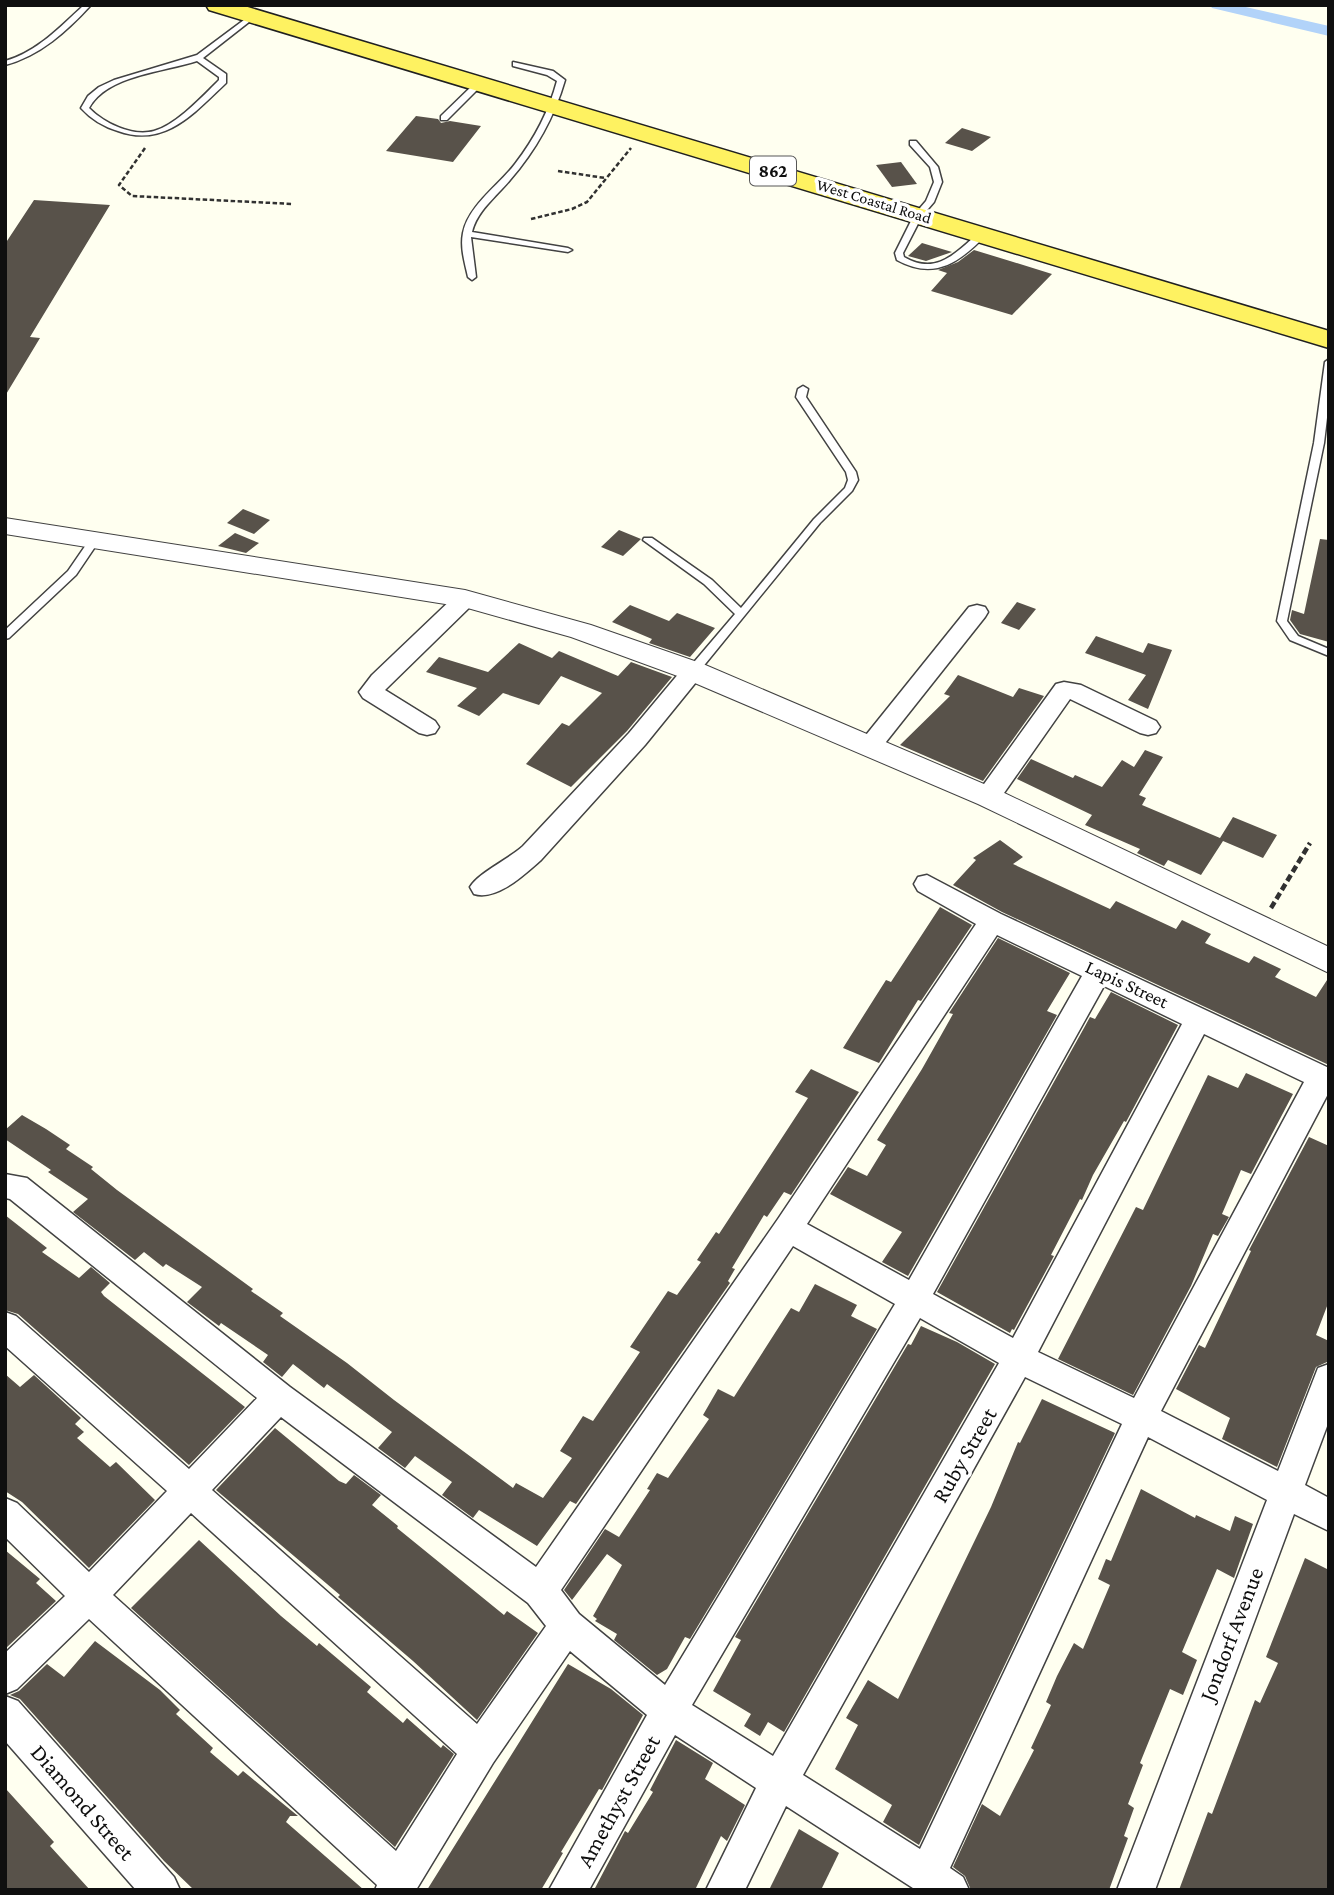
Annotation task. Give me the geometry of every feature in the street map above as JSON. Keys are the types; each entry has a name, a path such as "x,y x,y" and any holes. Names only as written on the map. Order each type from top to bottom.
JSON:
{"main road":[{"name":"West Coastal Road","path":"217,5 1329,340"}],"street":[{"path":"5,526 465,599 581,631 693,671 988,797 1205,900 1257,929 1329,961"},
{"path":"427,727 372,692 380,680 465,599"},
{"path":"870,746 977,612"},
{"path":"483,887 533,853 637,739 693,671"},
{"path":"988,797 1064,690 1073,691 1148,727"},
{"name":"Lapis Street","path":"927,884 992,921 1325,1079"},
{"path":"540,1591 788,1228 992,921"},
{"name":"Amethyst Street","path":"568,1890 668,1712 914,1300 1098,970"},
{"name":"Ruby Street","path":"725,1890 778,1783 1019,1358 1199,1018"},
{"path":"5,1186 17,1188 28,1196 279,1397 540,1591 567,1626 668,1712 938,1883 1141,1417 1325,1079"},
{"path":"788,1228 1019,1358 1141,1417 1329,1515"},
{"path":"5,1326 480,1750"},
{"name":"Jondorf Avenue","path":"1136,1890 1329,1378"},
{"path":"5,1677 89,1596 279,1397"},
{"path":"5,1514 397,1885 480,1750 567,1626"},
{"name":"Diamond Street","path":"5,1714 161,1890"}],"lane":[{"path":"5,63 20,60 33,53 88,5"},
{"path":"198,58 223,76 223,81 173,125 157,134 122,130 94,119 85,108 87,99 94,93 144,72 198,58 254,16"},
{"path":"471,276 467,234 472,220 510,176 542,131 554,108 561,80 550,73 516,64"},
{"path":"444,118 478,85"},
{"path":"913,143 934,167 938,182 930,202 918,215 899,253 905,262 924,268 941,267 983,234"},
{"path":"467,234 568,250"},
{"path":"1329,362 1319,443 1282,621 1294,638 1329,653"},
{"path":"693,671 817,521 849,489 853,480 838,451 801,397 803,389"},
{"path":"648,540 708,582 741,614"},
{"path":"5,636 72,573 94,541"}],"path":[{"path":"530,219 578,207 587,202 645,132"},
{"path":"157,134 140,153 119,185 132,196 293,204"},
{"path":"558,171 605,178"},
{"path":"1257,929 1310,842"}],"building":[{"path":"416,116 438,119 441,123 450,121 481,126 453,162 386,151"},
{"path":"962,128 991,137 972,151 945,143"},
{"path":"901,162 917,184 892,187 876,165"},
{"path":"34,200 110,205 30,337 40,338 5,396 5,244"},
{"path":"922,243 952,252 926,261 908,256"},
{"path":"974,250 1052,274 1012,315 931,291 947,273 938,270 958,262"},
{"path":"243,509 270,520 254,534 227,523"},
{"path":"619,530 641,539 623,556 601,547"},
{"path":"235,533 259,543 246,553 218,546"},
{"path":"1320,539 1329,540 1329,642 1300,634 1290,620 1292,610 1304,614"},
{"path":"1017,602 1036,609 1019,630 1001,623"},
{"path":"630,605 669,621 677,613 715,628 690,657 649,643 652,639 612,622"},
{"path":"1096,636 1143,653 1148,643 1172,650 1148,709 1128,700 1146,675 1085,653"},
{"path":"519,643 552,658 559,651 618,676 631,662 672,677 627,731 571,787 526,764 562,723 569,726 602,693 561,676 539,705 503,693 479,716 457,706 477,688 426,672 439,657 488,672"},
{"path":"958,675 1013,697 1019,688 1044,696 983,781 900,745 950,696 944,694"},
{"path":"1145,750 1163,757 1139,795 1146,798 1142,805 1220,838 1233,817 1277,835 1263,858 1223,841 1201,875 1168,860 1164,866 1137,853 1140,849 1085,825 1092,815 1017,779 1031,759 1073,778 1075,775 1102,787 1122,760 1134,767"},
{"path":"1000,840 1023,857 1013,864 1110,909 1116,901 1176,929 1182,920 1211,934 1205,943 1249,963 1254,956 1281,969 1275,977 1316,997 1329,977 1329,1065 1002,912 953,885 976,860 973,858"},
{"path":"940,907 972,925 921,1001 918,1000 879,1063 843,1048 886,980 891,982"},
{"path":"998,938 1070,973 1047,1011 1057,1015 908,1276 882,1262 902,1232 830,1194 848,1167 867,1176 886,1145 877,1140 922,1069 953,1014 949,1013"},
{"path":"1111,992 1178,1025 1126,1122 1124,1121 1093,1175 1051,1255 1054,1256 1010,1333 937,1292 1090,1017 1095,1019"},
{"path":"811,1069 859,1092 791,1195 784,1192 767,1217 764,1215 732,1268 735,1269 728,1281 730,1283 576,1504 570,1501 537,1546 479,1510 473,1518 442,1495 452,1482 415,1456 405,1468 378,1448 392,1432 327,1384 324,1388 293,1364 282,1377 263,1362 268,1355 221,1323 219,1326 187,1302 202,1287 166,1264 163,1267 144,1252 135,1260 73,1212 88,1199 5,1139 5,1130 22,1115 70,1145 66,1149 93,1167 91,1169 117,1190 253,1289 251,1291 283,1313 280,1316 513,1488 516,1483 543,1498 572,1458 560,1451 583,1416 593,1421 640,1352 630,1347 668,1291 677,1295 701,1262 697,1260 716,1232 719,1234 808,1098 795,1092"},
{"path":"1246,1073 1293,1094 1251,1174 1241,1170 1222,1214 1229,1217 1218,1236 1213,1234 1191,1286 1133,1395 1058,1359 1136,1207 1143,1210 1208,1075 1238,1088"},
{"path":"1309,1137 1329,1146 1329,1301 1316,1335 1329,1341 1329,1358 1327,1362 1316,1367 1277,1467 1222,1439 1230,1418 1176,1389 1199,1345 1205,1348 1251,1251 1249,1250"},
{"path":"5,1215 47,1248 42,1252 79,1278 91,1267 110,1283 101,1292 104,1296 245,1407 189,1465 18,1314 5,1310"},
{"path":"815,1284 857,1305 851,1316 877,1329 690,1639 685,1637 667,1669 657,1675 614,1640 617,1634 595,1621 597,1619 593,1616 622,1565 607,1554 572,1600 564,1590 605,1529 619,1537 650,1490 647,1489 657,1473 668,1478 709,1419 703,1415 718,1389 734,1397 791,1308 799,1312"},
{"path":"921,1326 957,1342 995,1364 784,1732 768,1722 760,1736 744,1726 751,1714 713,1691 741,1640 735,1637"},
{"path":"5,1374 20,1387 34,1375 81,1418 75,1424 84,1432 77,1438 110,1467 116,1462 155,1500 89,1568 22,1502 5,1491"},
{"path":"1042,1399 1115,1433 919,1845 883,1822 892,1805 835,1769 858,1725 846,1718 868,1680 898,1699 991,1507 1018,1442 1020,1443"},
{"path":"275,1428 339,1481 346,1484 354,1475 381,1495 372,1505 398,1526 397,1528 504,1615 507,1611 538,1633 477,1720 338,1597 340,1595 216,1490"},
{"path":"1141,1489 1195,1518 1196,1515 1230,1531 1235,1516 1253,1524 1234,1578 1217,1569 1182,1652 1197,1660 1183,1695 1170,1689 1140,1763 1143,1765 1128,1804 1134,1808 1124,1836 1128,1838 1109,1890 971,1890 965,1876 953,1867 982,1804 1000,1816 1034,1750 1031,1748 1051,1705 1046,1702 1057,1676 1074,1643 1083,1649 1110,1585 1098,1579 1106,1559 1111,1561"},
{"path":"199,1540 281,1616 317,1646 319,1643 371,1687 367,1692 403,1723 407,1718 441,1748 443,1745 454,1754 395,1847 131,1608"},
{"path":"5,1550 40,1579 36,1583 56,1601 5,1649"},
{"path":"1305,1558 1329,1570 1329,1890 1179,1890 1208,1812 1212,1814 1255,1700 1260,1703 1278,1663 1266,1657"},
{"path":"95,1641 160,1690 180,1710 176,1714 213,1748 210,1752 238,1776 243,1771 298,1816 290,1816 286,1822 364,1890 194,1890 164,1861 20,1699 10,1695 19,1691 47,1664 64,1677"},
{"path":"568,1664 611,1689 643,1715 602,1790 599,1789 541,1890 427,1890"},
{"path":"676,1740 713,1763 705,1779 745,1805 727,1841 721,1836 695,1890 594,1890 625,1831 628,1833 653,1792 650,1790"},
{"path":"5,1788 54,1842 50,1846 90,1890 5,1890"},
{"path":"799,1829 839,1853 821,1890 769,1890"}],"waterway":[{"path":"1217,5 1329,31"}]}
